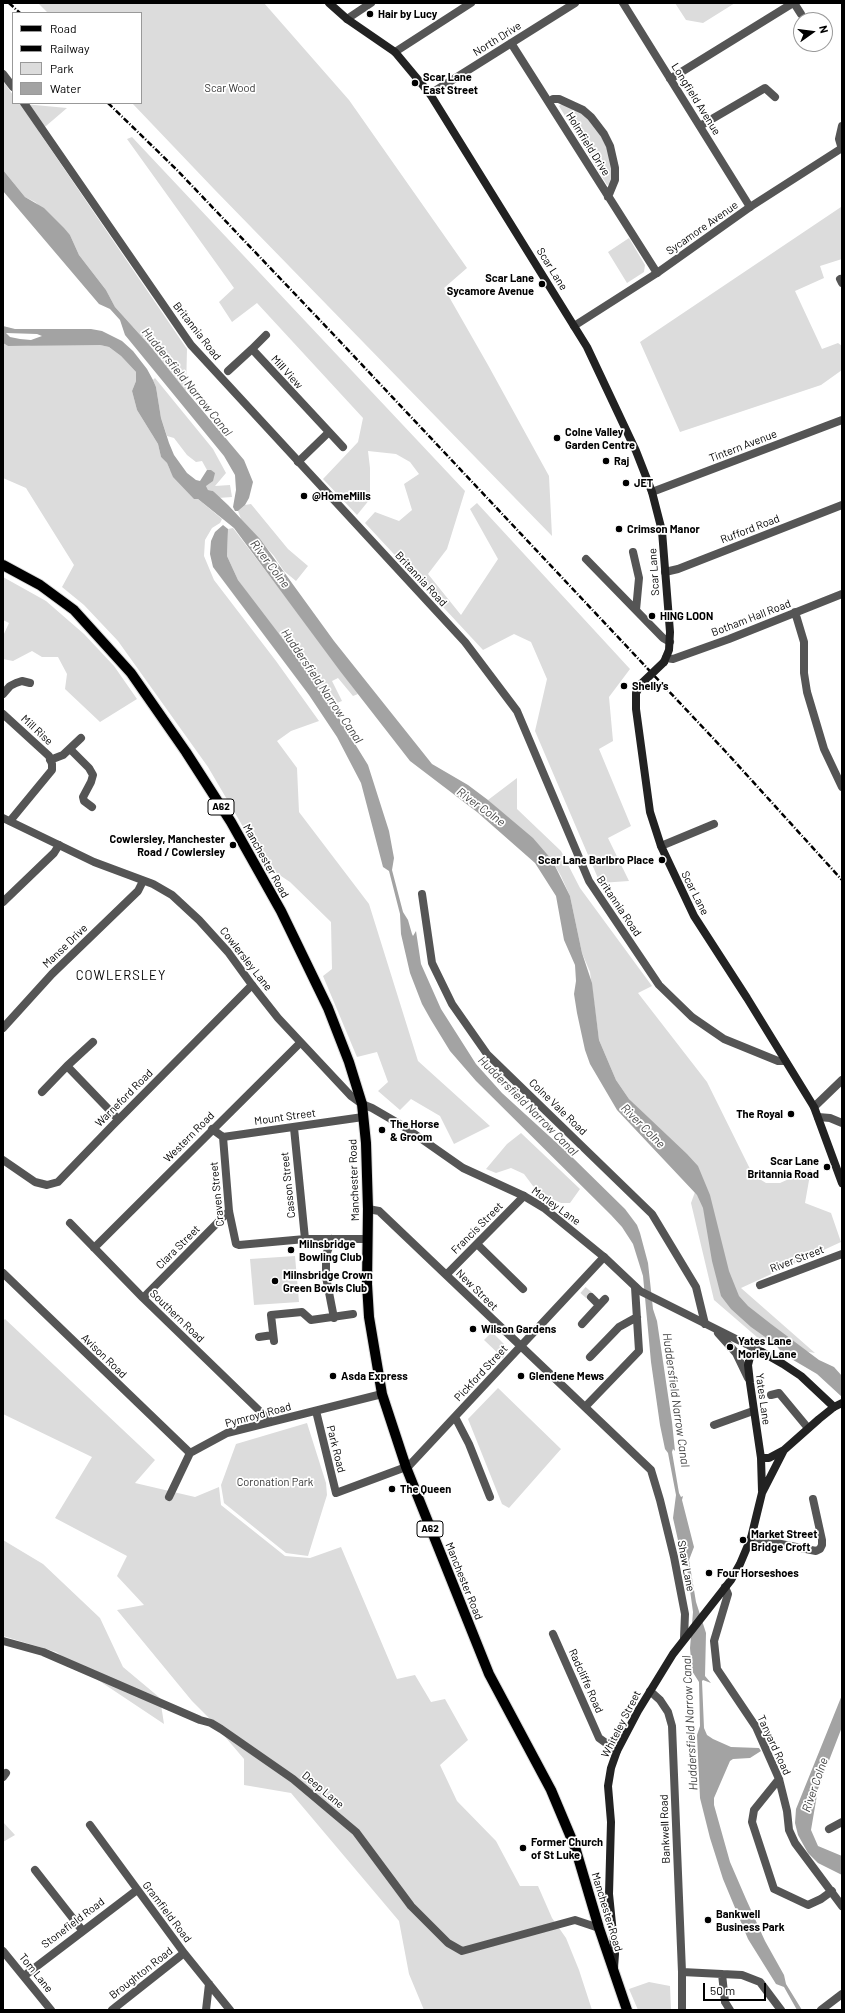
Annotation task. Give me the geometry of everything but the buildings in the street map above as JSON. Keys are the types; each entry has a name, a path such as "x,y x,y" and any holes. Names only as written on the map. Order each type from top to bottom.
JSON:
{"main road":[{"name":"Scar Lane","path":"329,3 347,19 395,52 430,94 574,326 611,395 636,451 652,492 662,530 670,642 665,660 642,684 636,693 636,708 650,812 661,846 694,916 747,998 814,1107 842,1183"},
{"name":"Manchester Road","path":"3,565 40,585 74,610 131,673 186,752 231,822 281,912 310,968 328,1008 349,1062 362,1104 366,1143 369,1317 382,1394 406,1468 489,1674 551,1790 575,1847 613,1972 627,2010"},
{"name":"Yates Lane","path":"762,1352 754,1354 750,1358 748,1364 753,1411 761,1458 762,1494"},
{"name":"Morley Lane","path":"762,1352 801,1376 838,1405"},
{"path":"761,1458 769,1458 784,1450 808,1428 838,1405"},
{"path":"762,1494 784,1450"},
{"name":"Whiteley Street","path":"613,1972 615,1954 609,1894 611,1822 608,1786 611,1768 617,1751 650,1691 684,1638 725,1587 740,1564 751,1538 762,1494"}],"street":[{"path":"347,19 370,3"},
{"path":"395,52 471,3"},
{"name":"North Drive","path":"430,94 574,3"},
{"name":"Longfield Avenue","path":"623,3 750,207"},
{"path":"670,79 793,3 800,12"},
{"name":"Holmfield Drive","path":"511,43 657,273"},
{"path":"3,74 12,87"},
{"path":"700,126 764,88 775,97"},
{"name":"Holmfield Drive","path":"549,102 559,98 583,110 591,117 604,134 610,146 615,168 615,180 608,197"},
{"name":"Britannia Road","path":"25,104 191,345 465,642 517,711 589,881 659,985 692,1017 724,1038 778,1061 785,1061"},
{"name":"Sycamore Avenue","path":"574,326 657,273 750,207 842,148 839,139 842,126"},
{"path":"228,371 266,335"},
{"name":"Mill View","path":"252,349 343,447"},
{"name":"Tintern Avenue","path":"652,492 842,420"},
{"path":"298,462 330,432"},
{"name":"Rufford Road","path":"665,572 678,569 842,505"},
{"path":"633,552 639,578 636,610"},
{"path":"586,559 663,638 670,642"},
{"name":"Botham Hall Road","path":"665,660 673,659 842,594"},
{"path":"795,612 804,642 804,673 807,692 824,749 842,787"},
{"path":"3,694 10,686 16,683 22,681 30,683"},
{"name":"Mill Rise","path":"3,714 49,756 52,770 6,819"},
{"path":"50,760 71,750 81,738"},
{"path":"71,750 89,768 93,775 91,782 82,797 84,801 92,807"},
{"name":"Cowlersley Lane","path":"6,819 94,862 153,884 172,895 199,920 228,952 252,985 300,1043 351,1096 362,1104"},
{"path":"661,846 714,824"},
{"path":"3,902 54,853 59,845"},
{"name":"Manse Drive","path":"3,1028 52,974 138,890 143,881"},
{"name":"Colne Vale Road","path":"422,894 432,963 452,1004 487,1054 652,1214 696,1287 708,1325"},
{"name":"Warneford Road","path":"3,1160 36,1182 47,1185 58,1182 118,1119 252,985"},
{"path":"42,1092 93,1042"},
{"name":"Western Road","path":"94,1248 300,1043"},
{"path":"67,1066 118,1119"},
{"path":"814,1107 842,1080"},
{"name":"Morley Lane","path":"362,1104 372,1108 402,1126 462,1168 524,1196 544,1208 604,1258 637,1289 656,1300 762,1352"},
{"name":"Mount Street","path":"223,1137 363,1117"},
{"path":"818,1117 830,1118 842,1123"},
{"name":"Casson Street","path":"294,1128 305,1239"},
{"path":"212,1129 223,1137"},
{"name":"Craven Street","path":"223,1137 229,1211 234,1242 239,1245 305,1239"},
{"name":"Francis Street","path":"446,1275 524,1196"},
{"name":"New Street","path":"368,1209 379,1211 651,1470 660,1500"},
{"name":"Clara Street","path":"143,1298 229,1211"},
{"name":"Southern Road","path":"70,1223 143,1298 271,1422"},
{"path":"305,1239 367,1239"},
{"path":"332,1239 326,1255 326,1277 334,1318"},
{"path":"477,1244 523,1288"},
{"name":"River Street","path":"760,1284 842,1254"},
{"name":"Pickford Street","path":"406,1468 521,1347 581,1287 604,1258"},
{"name":"Avison Road","path":"3,1274 190,1454"},
{"path":"585,1407 639,1351 637,1289"},
{"path":"591,1297 599,1305"},
{"path":"582,1324 606,1299"},
{"path":"259,1337 273,1338 271,1314 302,1312 311,1320 334,1318 353,1314"},
{"path":"590,1357 619,1327 637,1317"},
{"name":"Morley Lane","path":"708,1325 725,1339 736,1352 750,1383"},
{"path":"772,1395 779,1393 808,1428"},
{"name":"Pymroyd Road","path":"190,1454 227,1433 382,1394"},
{"name":"Park Road","path":"316,1411 336,1493 406,1468"},
{"path":"714,1425 753,1411"},
{"path":"455,1417 469,1444 490,1497"},
{"path":"169,1497 190,1454"},
{"path":"751,1538 816,1551 822,1545 822,1540 813,1499"},
{"name":"Shaw Lane","path":"660,1500 684,1614 684,1638"},
{"name":"Tanyard Road","path":"725,1587 728,1594 714,1641 717,1668 756,1728 779,1779 787,1811 789,1830 795,1843 842,1906"},
{"name":"Radcliffe Road","path":"553,1634 599,1738 617,1751"},
{"name":"Deep Lane","path":"3,1641 43,1652 200,1720 211,1723 221,1729 293,1779 356,1832 411,1906 448,1943 462,1950 574,1920 599,1928"},
{"name":"Bankwell Road","path":"650,1691 660,1700 668,1712 672,1726 682,1972 682,2010"},
{"path":"779,1779 754,1810 752,1822 774,1889 808,1905 832,1891"},
{"path":"830,1829 842,1822"},
{"name":"Gramfield Road","path":"90,1825 136,1890 230,2010"},
{"path":"35,1870 82,1930"},
{"name":"Stonefield Road","path":"24,1976 136,1890"},
{"name":"Tom Lane","path":"3,1951 51,2010"},
{"name":"Broughton Road","path":"112,2010 184,1953"},
{"path":"682,1972 742,1975 760,1982 781,2010"},
{"path":"722,1974 724,2002 730,2010"},
{"path":"206,2010 209,1984"},
{"path":"821,2010 842,1994"}],"green space":[{"name":"Scar Wood","path":"38,3 264,3 349,100 467,268 444,288 549,476 552,536 133,104 142,104 142,12 47,12"},
{"path":"675,3 735,3 703,23 686,20"},
{"path":"3,81 12,94 12,104 67,108 39,132 187,349 186,391 151,347 115,307 106,290 79,255 70,235 35,202 25,197 3,170"},
{"path":"562,103 577,108 597,129 609,152 613,169 611,184 607,185 559,106"},
{"path":"132,137 465,491 447,549 428,574 461,615 498,559 470,509 477,503 630,669 609,697 613,741 599,749 631,826 608,838 629,881 600,883 535,731 547,679 531,642 514,634 483,650 365,523 375,512 399,521 412,510 404,484 419,474 410,462 396,454 368,451 370,468 370,499 357,515 323,479 358,442 363,418 257,303 232,322 219,302 234,288 127,139"},
{"path":"841,207 842,259 820,266 824,278 795,291 822,349 838,343 842,346 842,370 821,385 680,432 640,342"},
{"path":"629,238 645,265 644,272 627,283 608,252"},
{"path":"3,343 8,346 28,346 36,344 100,345 109,347 121,356 136,372 136,381 132,391 137,410 158,444 161,457 167,463 170,470 198,499 222,519 220,523 212,528 205,540 204,556 214,580 276,661 319,721 291,731 277,741 297,768 299,812 369,904 418,1061 490,1126 454,1144 440,1116 411,1099 400,1110 378,1091 388,1082 377,1052 357,1057 323,976 332,969 331,922 290,882 266,866 208,767 118,641 84,605 62,587 74,565 26,488 3,478"},
{"path":"155,378 213,449 226,473 215,486 230,485 232,497 218,498 213,491 208,490 206,486 211,470 207,470 202,461 196,462 187,455 174,438 167,436 161,418 156,387 153,380"},
{"path":"251,504 288,549 308,566 296,581 284,571 274,556 241,519 238,511 245,505"},
{"path":"233,528 358,694 353,696 338,678 332,681 342,701 332,705 310,674 258,608 238,580 227,556 228,529"},
{"path":"3,577 46,601 84,634 114,666 137,699 100,722 65,689 67,674 58,657 42,657 32,651 13,661 3,659 3,636 9,623 3,620"},
{"path":"517,778 517,809 561,851 580,888 652,986 638,993 707,1082 753,1175 766,1183 780,1183 811,1169 805,1203 831,1213 841,1242 741,1288 815,1353 765,1344 714,1300 691,1203 695,1192 697,1166 629,1099 616,1080 599,1040 590,972 582,953 570,896 561,876 552,860 488,800"},
{"path":"521,1133 580,1189 570,1203 561,1203 548,1197 533,1186 524,1174 511,1168 496,1173 486,1169 507,1144"},
{"name":"Milnsbridge Crown Green Bowls Club","path":"295,1256 299,1302 254,1305 250,1259"},
{"path":"5,1319 155,1460 135,1483 195,1497 219,1487 221,1505 285,1556 310,1558 341,1547 397,1679 415,1675 431,1702 445,1699 468,1740 440,1765 457,1801 496,1841 520,1886 538,1886 552,1918 566,1938 579,1970 592,2010 424,2010 409,1974 399,1921 291,1793 244,1785 244,1759 209,1718 192,1701 117,1610 144,1605 117,1576 127,1556 55,1518 92,1457 3,1414 3,1321"},
{"path":"492,1332 504,1344 503,1348 506,1353 503,1358 484,1340"},
{"path":"498,1388 561,1449 509,1508 502,1504 468,1419"},
{"name":"Coronation Park","path":"307,1423 326,1483 327,1495 308,1556 286,1553 224,1503 221,1485 236,1444"},
{"path":"3,1540 43,1564 100,1618 123,1667 160,1698 164,1724 56,1652 3,1636"},
{"path":"3,1822 15,1835 3,1842"},
{"path":"649,1982 670,1986 671,2010 638,2010 629,1989"}],"water":[{"path":"3,170 25,197 44,208 70,235 79,255 106,290 115,307 151,347 244,460 253,482 249,498 245,505 238,511 235,511 233,507 236,490 235,475 224,456 125,335 120,320 110,309 99,304 3,191"},
{"name":"River Colne","path":"3,326 15,329 91,329 102,331 122,341 133,351 147,369 153,380 156,387 161,418 169,443 174,455 187,473 196,480 200,481 207,470 211,470 215,473 213,481 206,486 208,490 213,491 228,505 260,539 334,641 432,764 468,785 488,800 533,838 552,860 570,896 582,953 592,983 599,1040 616,1080 629,1099 698,1166 710,1195 729,1271 739,1296 748,1306 819,1360 834,1367 842,1376 842,1397 817,1374 783,1354 775,1344 751,1327 731,1309 721,1296 712,1261 703,1208 697,1195 617,1110 590,1064 585,1050 574,994 576,981 575,965 564,940 556,896 535,863 477,812 410,761 340,671 234,528 198,499 194,499 173,477 167,463 161,457 158,444 137,410 132,391 136,381 136,372 121,356 109,347 100,345 8,346 3,343","holes":["6,333 37,334 42,336 31,340 10,337"]},
{"path":"223,525 228,529 227,556 238,580 321,689 368,765 389,831 394,858 392,870 403,912 408,920 413,936 416,931 421,964 441,1009 476,1064 502,1093 571,1156 625,1209 637,1225 648,1263 653,1309 657,1321 672,1422 675,1451 673,1449 672,1452 679,1493 681,1497 683,1496 682,1500 694,1547 689,1560 696,1602 706,1633 705,1676 711,1683 702,1681 704,1728 707,1735 731,1747 759,1748 761,1751 750,1758 733,1759 730,1761 714,1798 714,1805 730,1862 765,1941 784,1975 786,1984 802,2010 797,2010 784,1987 776,1984 748,1939 723,1879 710,1838 700,1798 697,1735 700,1726 699,1682 692,1671 690,1648 693,1612 686,1561 682,1558 673,1518 676,1495 668,1453 665,1449 660,1425 651,1362 643,1276 633,1244 622,1227 611,1215 476,1081 450,1051 431,1020 422,1004 410,973 401,934 400,914 389,871 383,867 361,783 337,737 309,695 213,567 210,554 211,541 215,532"},
{"name":"River Colne","path":"842,1695 842,1727 818,1789 811,1830 818,1846 842,1856 842,1875 818,1863 808,1853 798,1835 795,1823 796,1809"}],"tunnel":[{"path":"583,1290 591,1297"}],"railway":[{"path":"9,3 19,12"},
{"path":"109,104 177,170 334,335 726,752 842,880"}],"place":[{"name":"Hair by Lucy","path":"370,14"},
{"name":"Scar Lane East Street","path":"415,83"},
{"name":"Scar Lane Sycamore Avenue","path":"542,284"},
{"name":"Colne Valley Garden Centre","path":"557,438"},
{"name":"Raj","path":"606,461"},
{"name":"JET","path":"626,483"},
{"name":"@HomeMills","path":"304,496"},
{"name":"Crimson Manor","path":"619,529"},
{"name":"HING LOON","path":"652,616"},
{"name":"Shelly's","path":"624,686"},
{"name":"Cowlersley, Manchester Road / Cowlersley","path":"233,845"},
{"name":"Scar Lane Barlbro Place","path":"662,860"},
{"name":"The Royal","path":"791,1114"},
{"name":"The Horse & Groom","path":"382,1130"},
{"name":"Scar Lane Britannia Road","path":"827,1167"},
{"name":"Milnsbridge Bowling Club","path":"291,1250"},
{"name":"Milnsbridge Crown Green Bowls Club","path":"275,1281"},
{"name":"Wilson Gardens","path":"473,1329"},
{"name":"Yates Lane Morley Lane","path":"730,1347"},
{"name":"Asda Express","path":"333,1376"},
{"name":"Glendene Mews","path":"521,1376"},
{"name":"The Queen","path":"392,1489"},
{"name":"Market Street Bridge Croft","path":"743,1540"},
{"name":"Four Horseshoes","path":"709,1573"},
{"name":"Former Church of St Luke","path":"523,1848"},
{"name":"Bankwell Business Park","path":"708,1920"}],"district":[{"name":"COWLERSLEY","path":"121,976"}],"water label":[{"name":"Huddersfield Narrow Canal","path":"187,382"},
{"name":"Huddersfield Narrow Canal","path":"322,686"},
{"name":"Huddersfield Narrow Canal","path":"528,1106"},
{"name":"Huddersfield Narrow Canal","path":"676,1400"},
{"name":"Huddersfield Narrow Canal","path":"690,1723"}]}
